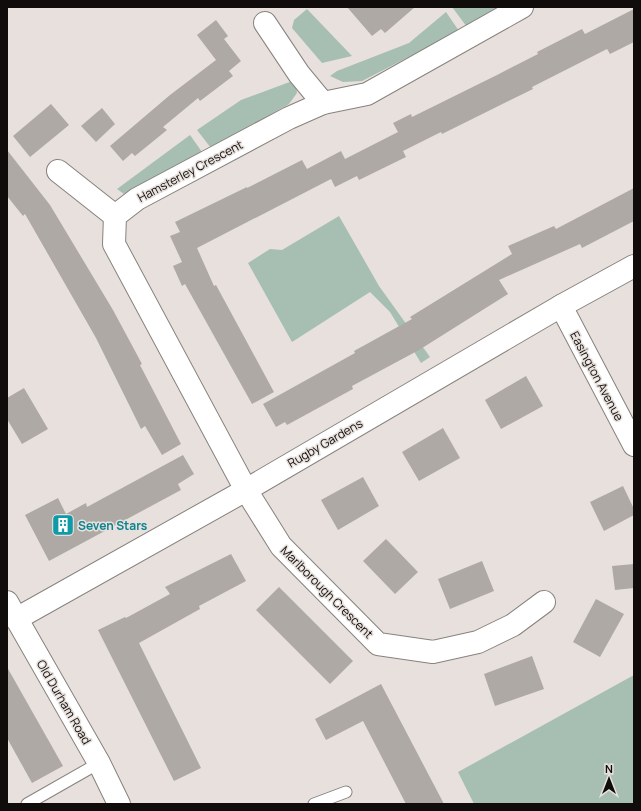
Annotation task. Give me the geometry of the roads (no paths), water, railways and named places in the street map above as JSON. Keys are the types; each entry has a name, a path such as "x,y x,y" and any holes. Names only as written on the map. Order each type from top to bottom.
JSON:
{"street":[{"name":"Hamsterley Crescent","path":"115,216 137,198 289,118 323,103 366,94 522,7"},
{"path":"265,23 299,74 323,103"},
{"path":"58,171 115,216 114,244 246,490"},
{"name":"Rugby Gardens","path":"11,610 246,490 561,306 634,266"},
{"name":"Easington Avenue","path":"561,306 634,445"},
{"name":"Marlborough Crescent","path":"246,490 280,546 378,644 432,652 478,642 513,625 544,602"},
{"name":"Old Durham Road","path":"11,610 99,763 119,804"}],"lane":[{"path":"27,804 99,763"},
{"path":"314,804 346,792"}],"place":[{"name":"Seven Stars","path":"63,525"}]}
